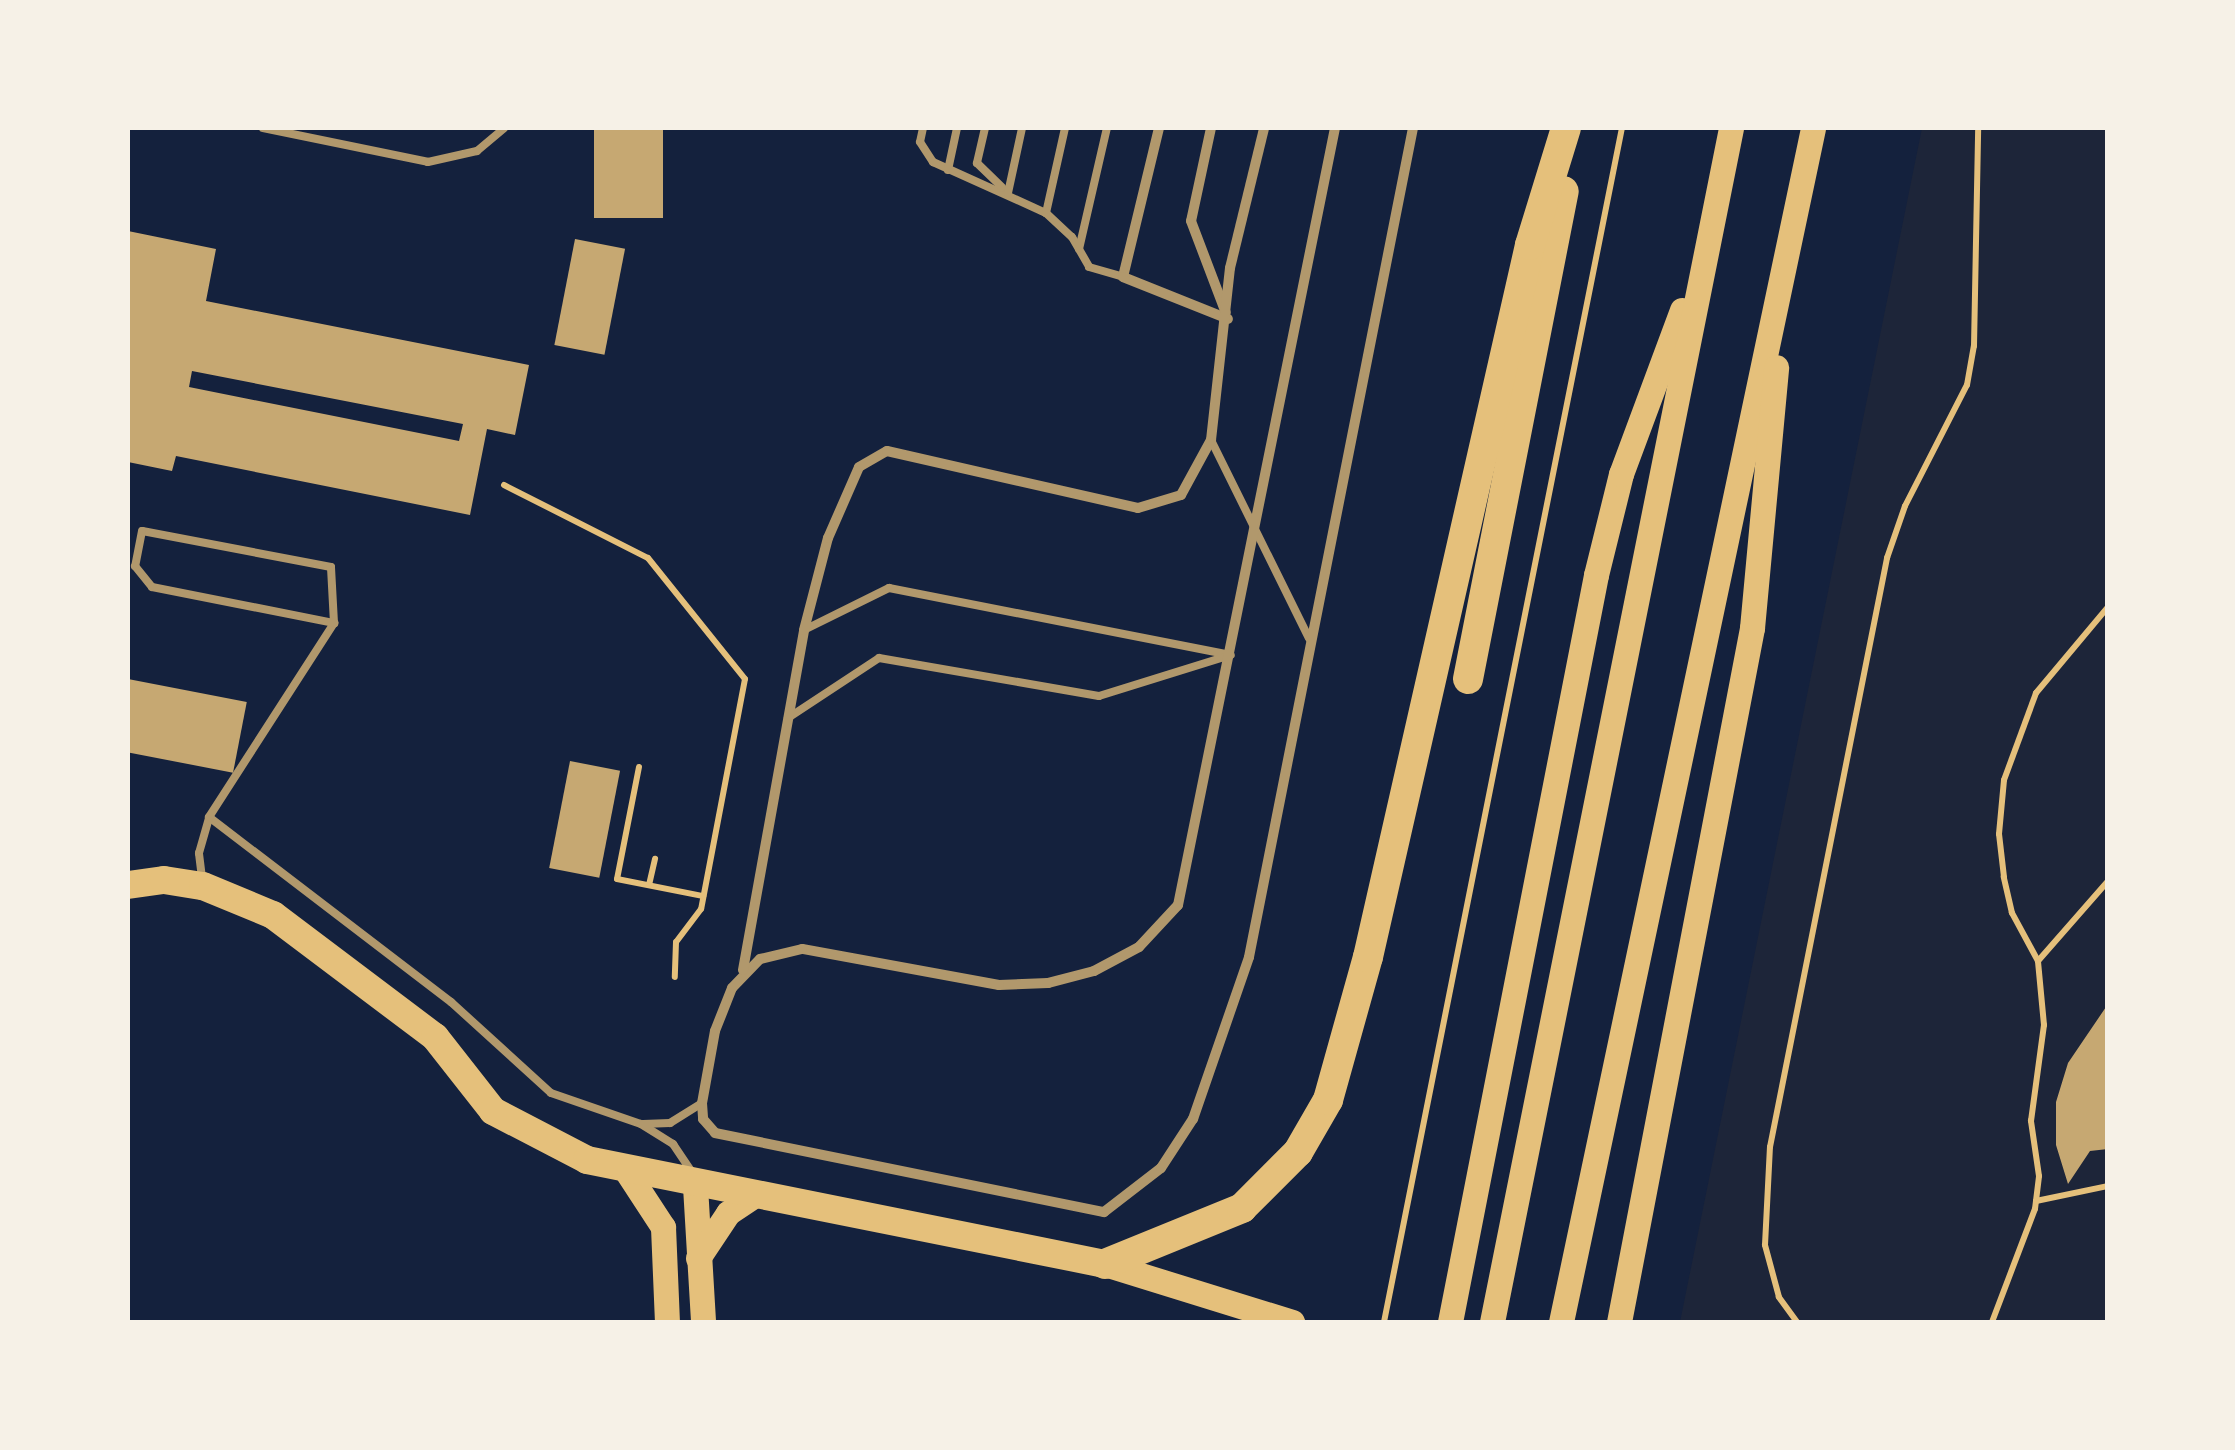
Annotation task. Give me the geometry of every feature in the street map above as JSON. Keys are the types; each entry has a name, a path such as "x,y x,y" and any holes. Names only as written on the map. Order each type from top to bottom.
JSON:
{"highway":[{"path":"128,885 164,880 204,886 273,915 435,1038 494,1111 538,1140 627,1172 1105,1264 1242,1208 1298,1152 1328,1100 1368,957 1530,244 1566,128"},
{"path":"1468,678 1576,128"}],"main road":[{"path":"1492,1322 1731,128"},
{"path":"1561,1322 1814,128"},
{"path":"1450,1322 1596,575 1621,474 1708,240"},
{"path":"1618,1322 1752,628 1786,252"},
{"path":"627,1172 663,1227 667,1322"},
{"path":"695,1186 695,1262 703,1322"},
{"path":"695,1262 710,1233 752,1196"},
{"path":"1105,1264 1280,1318"}],"street":[{"path":"1159,128 1123,278 1228,319"},
{"path":"1211,128 1191,221 1228,319"},
{"path":"1264,128 1230,268 1228,319 1211,440 1180,495 1138,508 887,451 859,467 828,538 804,630 743,971 719,1018 702,1103 703,1119 715,1134 1104,1212 1136,1193 1193,1119 1218,1057 1249,957 1309,638 1413,128"},
{"path":"743,971 781,951 802,949 999,985 1048,983 1094,971 1139,946 1178,905 1336,128"}],"lane":[{"path":"262,128 428,162 477,152 504,128"},
{"path":"923,128 920,142 932,162 1046,213 1090,267 1123,278"},
{"path":"948,170 957,128"},
{"path":"986,128 977,164 1008,193"},
{"path":"1008,193 1022,128"},
{"path":"1046,213 1065,128"},
{"path":"1079,249 1107,128"},
{"path":"1211,440 1309,638"},
{"path":"204,886 199,853 209,817 334,623 331,567 142,531 135,566 152,587 334,623"},
{"path":"804,630 889,588 1231,655"},
{"path":"788,718 878,658 1099,696 1231,655"},
{"path":"209,817 451,1002 551,1093 641,1124 690,1163 695,1186"},
{"path":"641,1124 670,1123 702,1103"}],"path":[{"path":"1384,1322 1622,128"},
{"path":"1796,1322 1779,1298 1765,1244 1770,1147 1887,558 1905,506 1966,385 1974,346 1978,128"},
{"path":"504,485 648,558 745,679 703,896 676,942 675,976"},
{"path":"1992,1322 2036,1202 2032,1121 2044,1025 2038,961 2012,913 2004,877 1998,834 2004,780 2036,693 2108,607"},
{"path":"639,768 617,878 703,896"},
{"path":"649,885 655,859"},
{"path":"2038,961 2108,880"},
{"path":"2036,1202 2108,1186"}],"shaded area":[{"path":"1922,128 2107,128 2107,1322 1680,1322"}],"building":[{"path":"594,128 663,128 663,218 594,218"},
{"path":"128,231 216,249 206,301 529,365 515,435 487,429 470,515 176,456 172,471 128,462","holes":["192,371 463,424 459,441 189,387"]},
{"path":"575,239 625,249 604,355 554,345"},
{"path":"128,679 247,702 233,773 128,752"},
{"path":"570,761 620,771 599,878 549,868"},
{"path":"2108,1004 2108,1149 2090,1151 2068,1184 2056,1145 2056,1102 2068,1063"}]}
